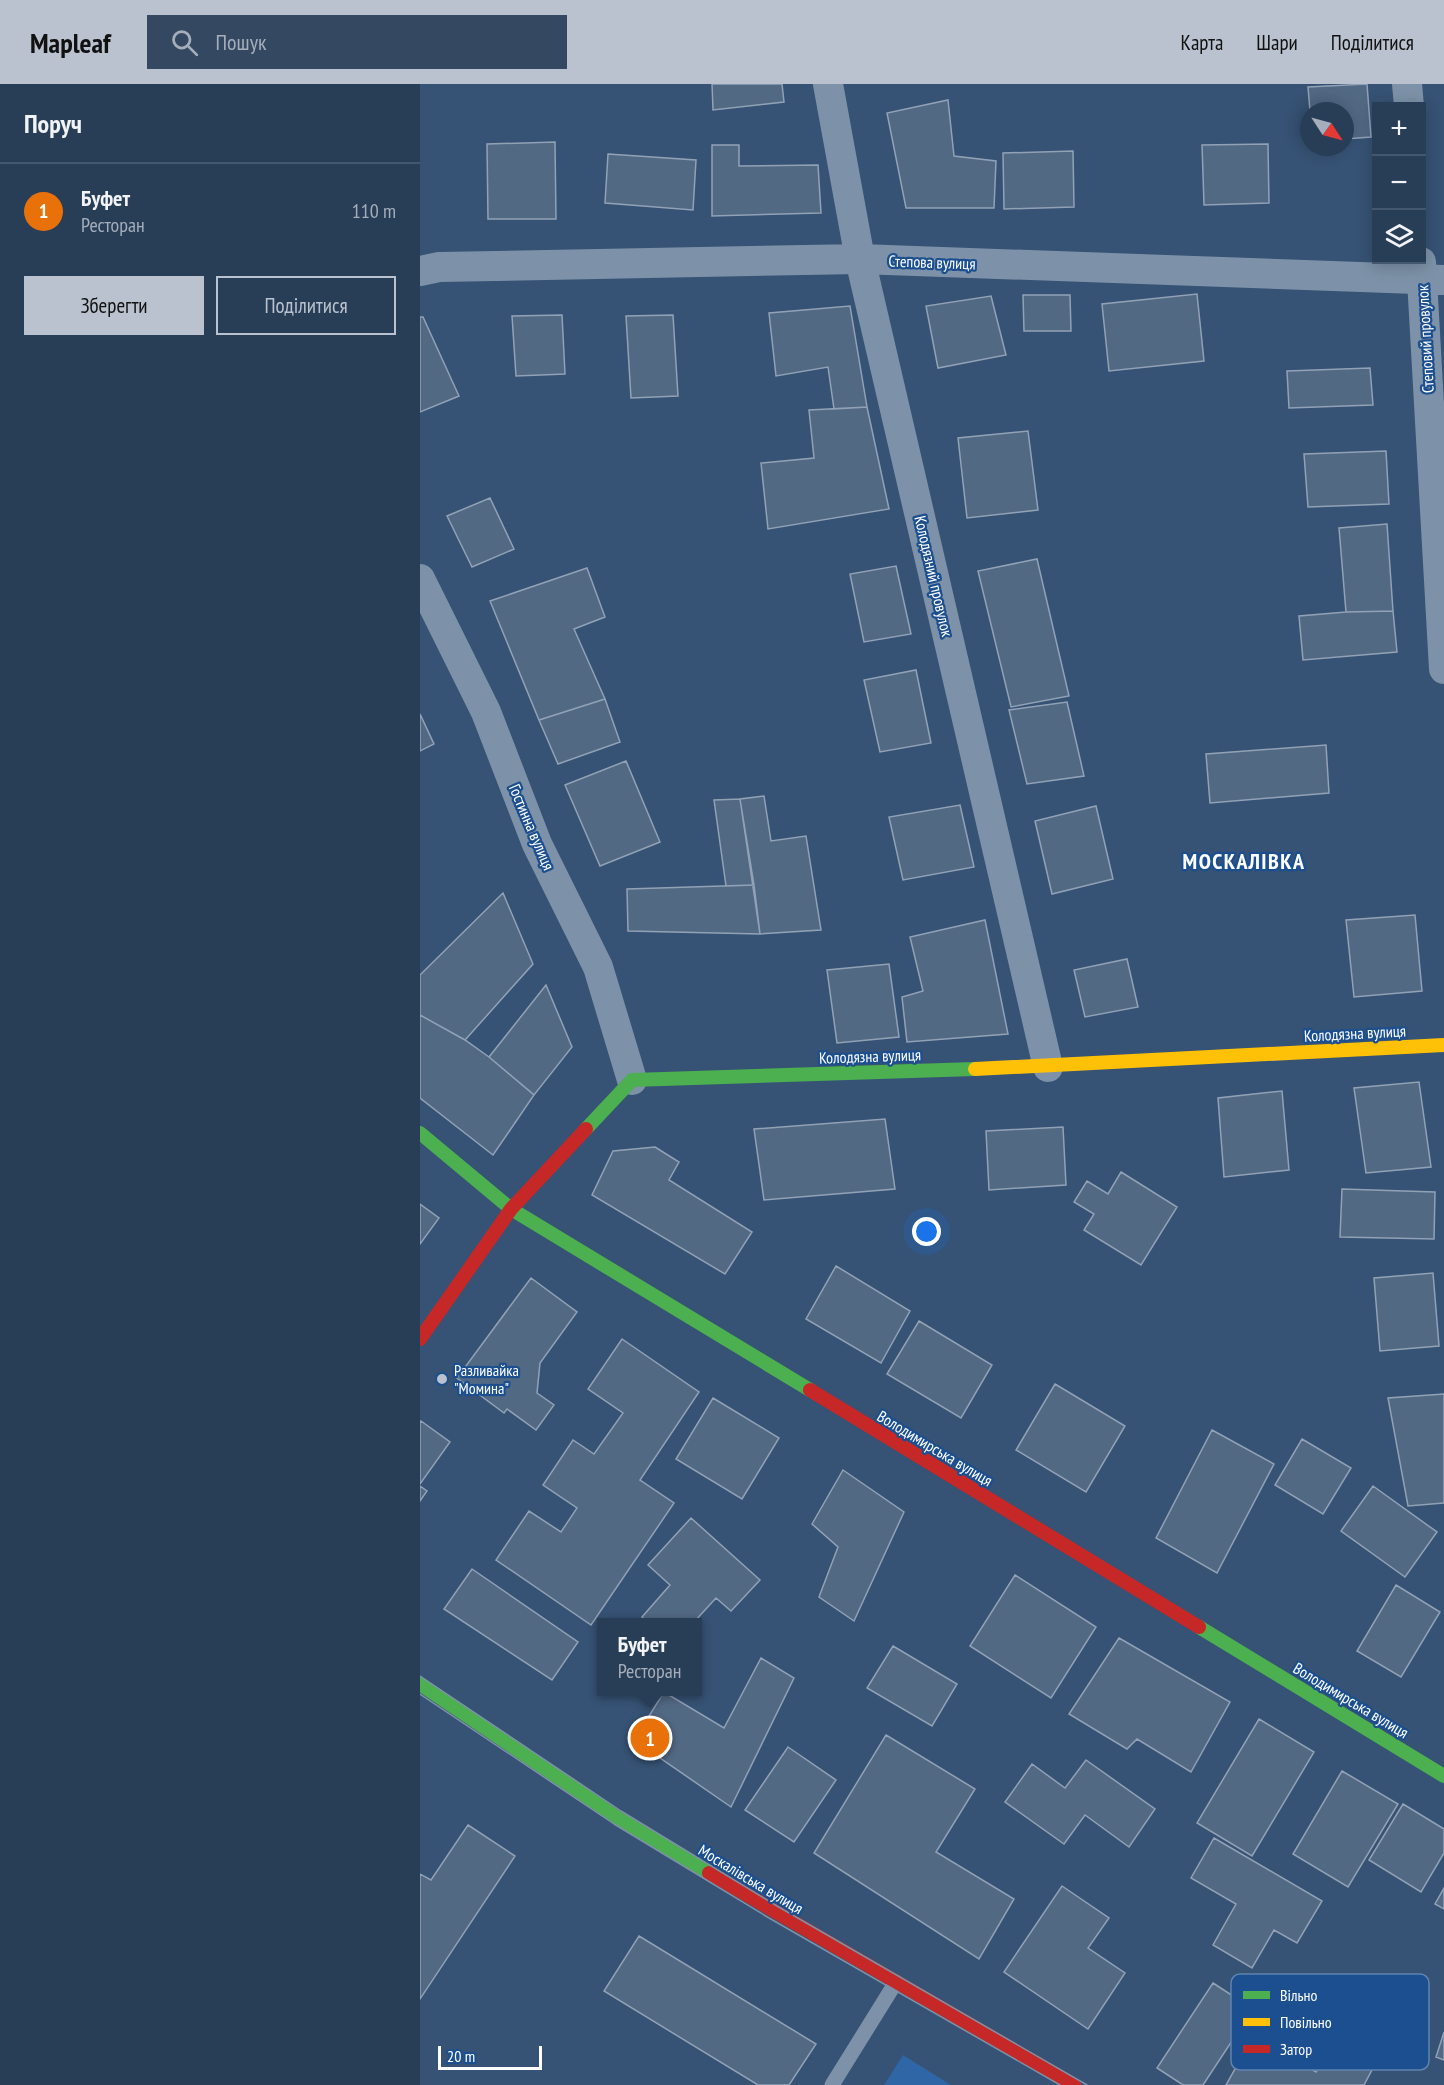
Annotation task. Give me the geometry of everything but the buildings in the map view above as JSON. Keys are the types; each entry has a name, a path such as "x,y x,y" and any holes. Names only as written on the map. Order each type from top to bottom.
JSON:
{"street":[{"name":"Колодязний провулок","path":"828,84 860,259 1048,1067"},
{"path":"1407,84 1409,102"},
{"name":"Степова вулиця","path":"420,271 439,267 860,259 1429,273"},
{"name":"Степовий провулок","path":"1429,273 1444,669"},
{"name":"Гостинна вулиця","path":"420,579 486,712 537,844 598,967 632,1080"},
{"name":"Колодязна вулиця","path":"632,1080 1048,1067 1444,1045"},
{"path":"420,1339 511,1209 632,1080"},
{"name":"Володимирська вулиця","path":"420,1133 511,1209 1444,1776"},
{"name":"Москалівська вулиця","path":"420,1684 618,1818 772,1911 1074,2085"}],"lane":[{"path":"832,2085 896,1982"}],"shaded area":[{"path":"903,2055 951,2085 884,2085"}],"tram line":[{"path":"420,1676 621,1811 777,1906 1087,2085"},
{"path":"420,1694 614,1824 769,1918 1060,2085"}],"traffic: fast":[{"path":"586,1129 632,1080 975,1069"},
{"path":"420,1133 511,1209 810,1390"},
{"path":"1199,1627 1444,1776"},
{"path":"420,1684 618,1818 709,1873"}],"traffic: slow":[{"path":"975,1069 1444,1045"}],"traffic: jam":[{"path":"420,1339 511,1209 586,1129"},
{"path":"810,1390 1199,1627"},
{"path":"709,1873 1074,2085"}],"place":[{"name":"Разливайка \"Момина\"","path":"442,1379"},
{"name":"Буфет","path":"650,1738"}],"district":[{"name":"МОСКАЛІВКА","path":"1244,861"}]}
